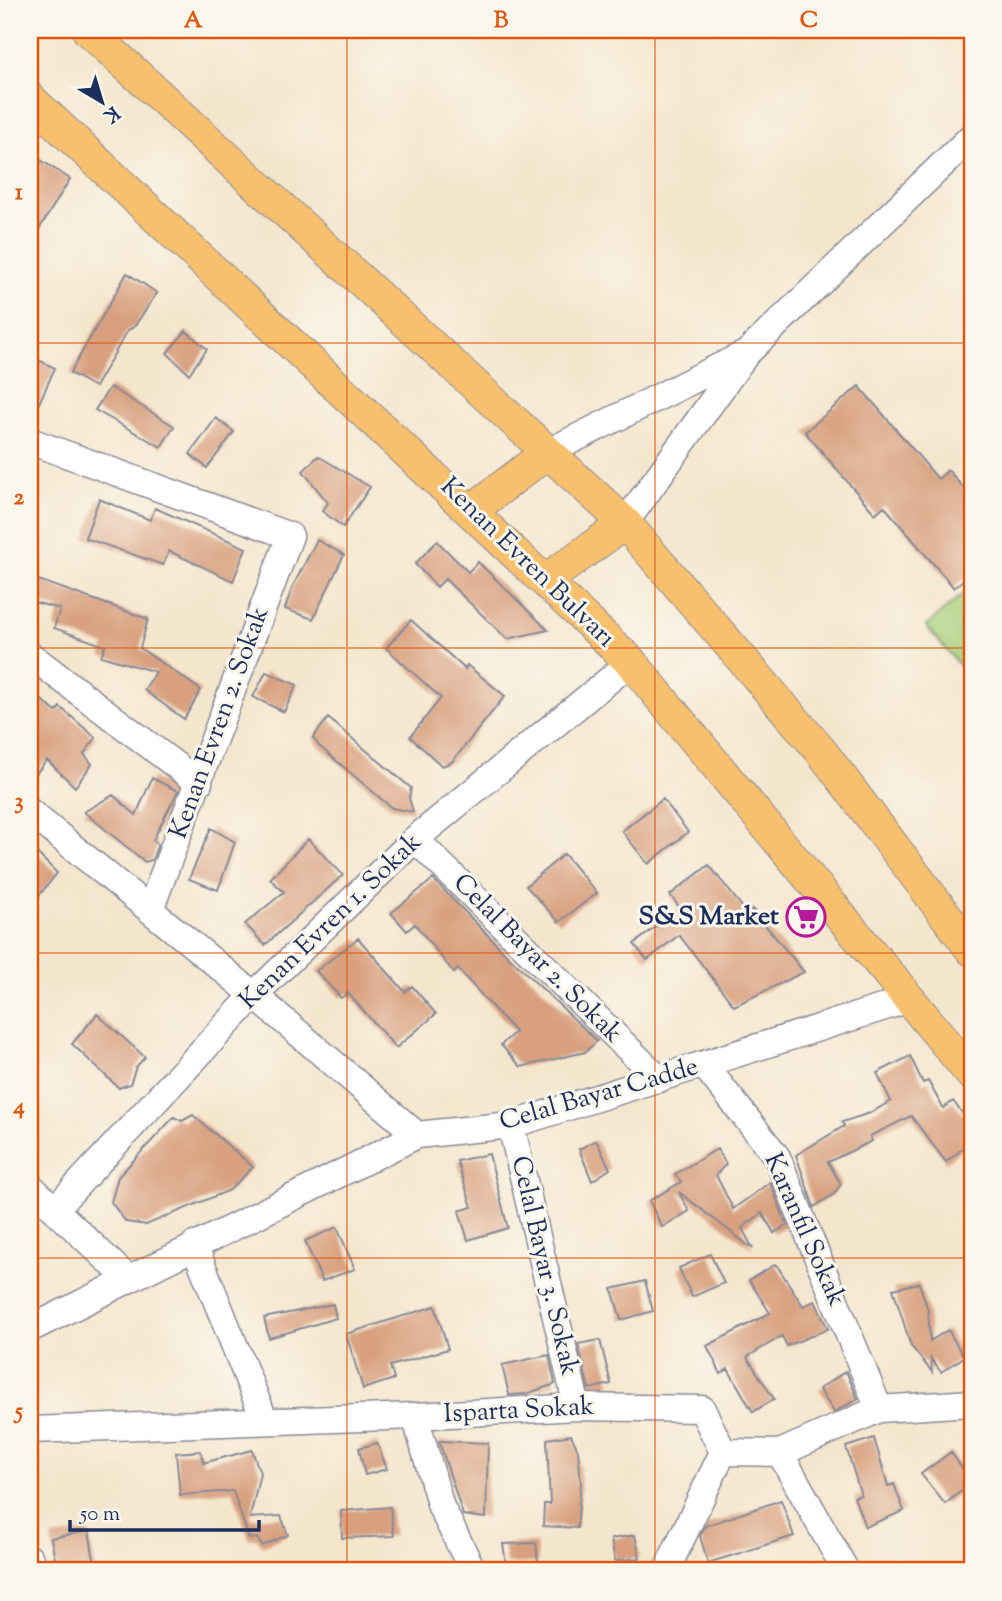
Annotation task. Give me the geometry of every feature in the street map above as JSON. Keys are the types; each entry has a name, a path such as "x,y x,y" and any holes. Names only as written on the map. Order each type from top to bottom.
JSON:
{"main road":[{"path":"88,30 625,523 821,751 972,950"},
{"name":"Kenan Evren Bulvarı","path":"30,99 472,510 631,662 972,1075"},
{"path":"472,510 548,452"},
{"path":"546,580 625,523"}],"street":[{"path":"625,523 746,354 972,136"},
{"path":"548,452 746,354"},
{"name":"Kenan Evren 2. Sokak","path":"30,441 290,536 150,910"},
{"path":"30,655 199,783"},
{"name":"Kenan Evren 1. Sokak","path":"55,1209 254,995 415,839 631,662"},
{"path":"30,812 254,995 417,1135"},
{"name":"Celal Bayar 2. Sokak","path":"415,839 659,1079"},
{"name":"Celal Bayar Cadde","path":"30,1329 417,1135 511,1125 910,999"},
{"name":"Karanfil Sokak","path":"704,1065 777,1157 879,1409"},
{"name":"Celal Bayar 3. Sokak","path":"511,1125 577,1407"},
{"path":"30,1185 128,1279"},
{"path":"194,1245 265,1421"},
{"path":"666,1571 723,1452 780,1453 879,1409 972,1403"},
{"name":"Isparta Sokak","path":"30,1430 415,1416 577,1407 702,1409 723,1452"},
{"path":"415,1416 441,1507 473,1571"},
{"path":"780,1453 846,1571"},
{"path":"30,1559 35,1571"}],"green space":[{"path":"972,586 972,680 926,626"}],"building":[{"path":"30,153 70,179 30,244"},
{"path":"127,273 157,293 134,327 128,330 95,387 70,373"},
{"path":"186,331 207,349 189,374 167,353"},
{"path":"30,356 55,368 30,423"},
{"path":"859,386 938,479 948,470 972,498 972,572 954,588 884,506 875,514 805,432"},
{"path":"110,387 174,426 161,447 95,410"},
{"path":"216,418 234,432 207,468 190,454"},
{"path":"318,456 370,487 343,527 322,511 328,503 303,471"},
{"path":"99,499 150,520 155,508 246,548 233,581 169,551 163,565 85,538"},
{"path":"317,540 344,555 313,619 285,609 292,588"},
{"path":"437,541 468,572 478,562 548,630 507,639 445,579 437,587 415,564"},
{"path":"30,577 148,619 140,648 201,690 184,719 144,690 156,672 101,656 105,646 54,628 60,609 30,601"},
{"path":"411,620 465,669 467,665 505,696 452,762 442,766 410,737 441,698 386,648"},
{"path":"266,672 297,685 284,712 253,697"},
{"path":"30,690 56,712 60,707 96,738 84,754 92,764 75,787 47,760 30,781"},
{"path":"328,718 411,788 409,798 413,812 392,808 319,746 313,738"},
{"path":"152,778 178,791 153,840 158,844 152,860 145,862 84,812 113,795 136,815"},
{"path":"663,799 688,832 648,864 622,831"},
{"path":"211,828 235,842 218,890 189,879"},
{"path":"308,839 343,875 265,945 245,924 284,892 270,879"},
{"path":"30,846 57,873 30,907"},
{"path":"564,854 597,893 559,922 526,886"},
{"path":"709,865 747,913 752,909 804,972 734,1006 679,935 647,960 634,944 680,908 670,895"},
{"path":"433,879 597,1041 585,1052 521,1067 501,1045 515,1032 458,969 454,973 415,924 407,931 391,913"},
{"path":"358,938 405,992 412,986 436,1014 396,1048 348,993 341,998 316,971"},
{"path":"97,1014 145,1057 136,1067 130,1084 119,1088 72,1044"},
{"path":"910,1056 923,1083 928,1081 943,1108 953,1101 972,1126 972,1141 946,1162 911,1116 870,1136 872,1141 828,1162 841,1184 834,1194 814,1207 796,1155 844,1126 842,1122 870,1113 891,1101 877,1073"},
{"path":"193,1115 253,1167 230,1190 146,1225 126,1222 111,1202 118,1177 174,1117 182,1121"},
{"path":"596,1140 610,1169 592,1181 579,1149"},
{"path":"717,1149 726,1164 716,1175 733,1209 770,1182 787,1225 774,1233 762,1213 742,1228 753,1249 679,1192 689,1211 662,1227 649,1201 681,1182 675,1174"},
{"path":"489,1154 508,1228 468,1240 459,1211 472,1207 457,1161"},
{"path":"337,1227 355,1269 322,1281 305,1241"},
{"path":"710,1254 724,1283 692,1297 679,1268"},
{"path":"776,1264 803,1306 815,1301 828,1329 787,1346 782,1336 747,1357 774,1399 753,1412 728,1369 721,1374 707,1346 770,1313 749,1280"},
{"path":"645,1281 653,1311 621,1320 612,1289"},
{"path":"919,1283 928,1310 930,1341 948,1330 964,1357 941,1372 931,1359 932,1372 911,1346 893,1289"},
{"path":"333,1304 336,1318 269,1338 264,1318"},
{"path":"435,1306 448,1349 390,1366 394,1379 363,1389 346,1334"},
{"path":"600,1340 611,1384 589,1389 578,1344"},
{"path":"549,1355 555,1384 526,1394 509,1395 502,1365"},
{"path":"846,1371 858,1399 834,1412 819,1389"},
{"path":"571,1435 578,1450 581,1483 577,1528 543,1526 544,1504 550,1504 547,1439"},
{"path":"874,1438 888,1486 894,1484 904,1511 865,1527 854,1497 861,1495 846,1447"},
{"path":"439,1441 488,1443 486,1518 463,1515"},
{"path":"377,1443 387,1469 365,1475 359,1448"},
{"path":"252,1450 260,1473 250,1518 281,1516 288,1535 262,1546 257,1538 249,1539 233,1491 180,1495 176,1453 201,1451 203,1463"},
{"path":"951,1452 972,1483 945,1504 921,1474"},
{"path":"781,1500 794,1536 708,1563 700,1536 705,1526"},
{"path":"390,1507 394,1536 342,1538 341,1511"},
{"path":"89,1531 96,1571 57,1571 51,1538"},
{"path":"635,1535 640,1558 615,1561 611,1539"},
{"path":"536,1543 538,1563 506,1564 503,1544"}],"place":[{"name":"S&S Market","path":"806,917"}]}
